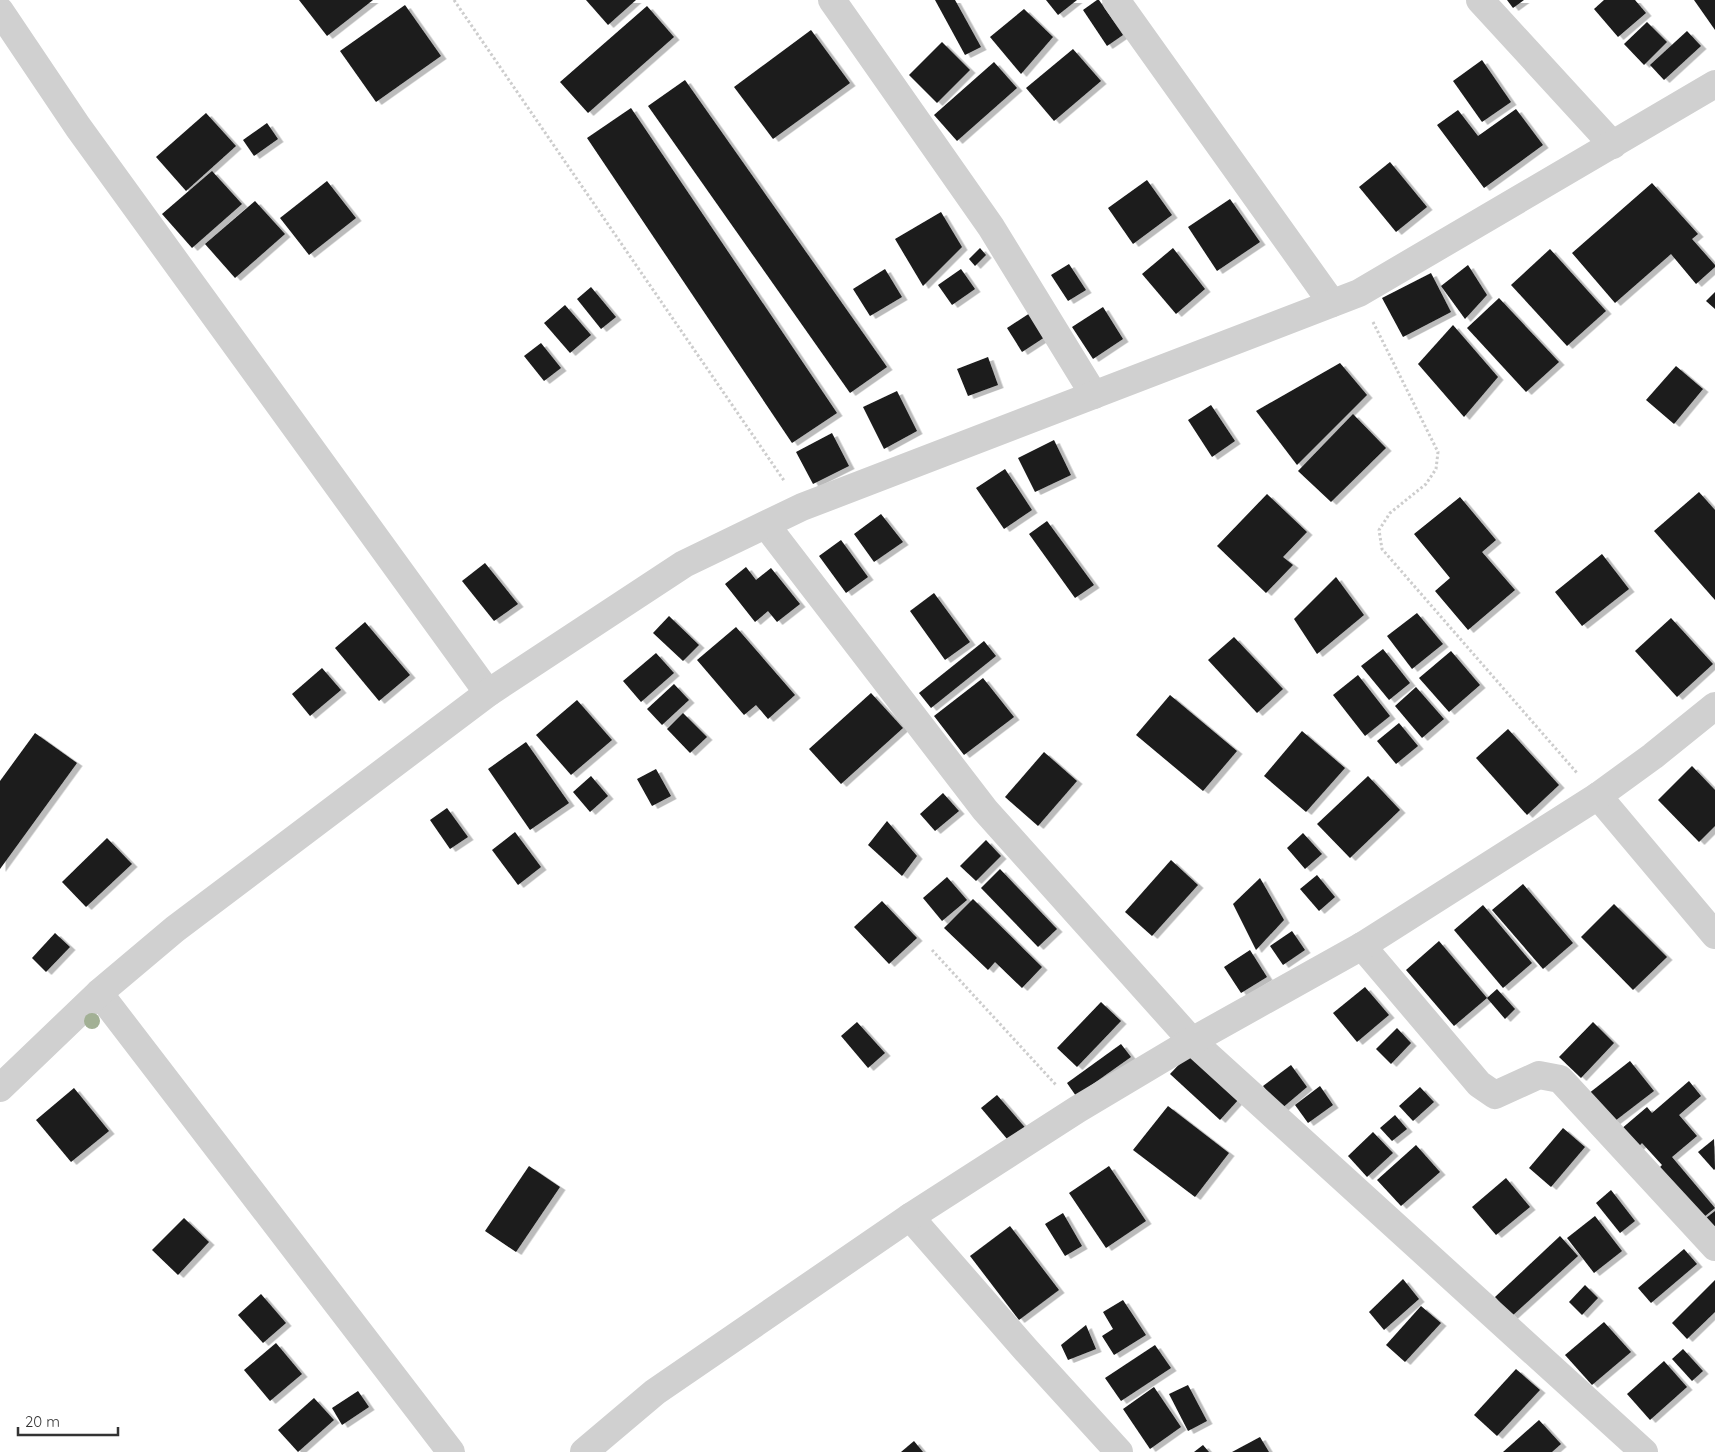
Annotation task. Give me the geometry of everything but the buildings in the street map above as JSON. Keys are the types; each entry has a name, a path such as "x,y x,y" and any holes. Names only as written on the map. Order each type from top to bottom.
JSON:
{"street":[{"path":"832,0 991,227 1094,395"},
{"path":"1116,0 1332,303"},
{"path":"1480,0 1613,145"},
{"path":"0,11 78,127 488,693"},
{"path":"0,1088 99,992 175,929 488,693 684,564 802,507 1358,293 1714,85"},
{"path":"766,525 985,810 1192,1041 1644,1452"},
{"path":"584,1452 654,1392 910,1217 1078,1108 1192,1041 1362,946 1598,796 1653,756 1715,706"},
{"path":"1598,796 1715,935"},
{"path":"1362,946 1479,1084 1495,1095 1538,1075 1560,1079 1715,1247"},
{"path":"99,992 451,1452"},
{"path":"910,1217 1026,1350 1119,1452"}],"path":[{"path":"454,0 802,507"},
{"path":"1358,293 1438,452 1436,468 1426,484 1390,513 1379,530 1382,549 1598,796"},
{"path":"932,950 1078,1108"}]}
